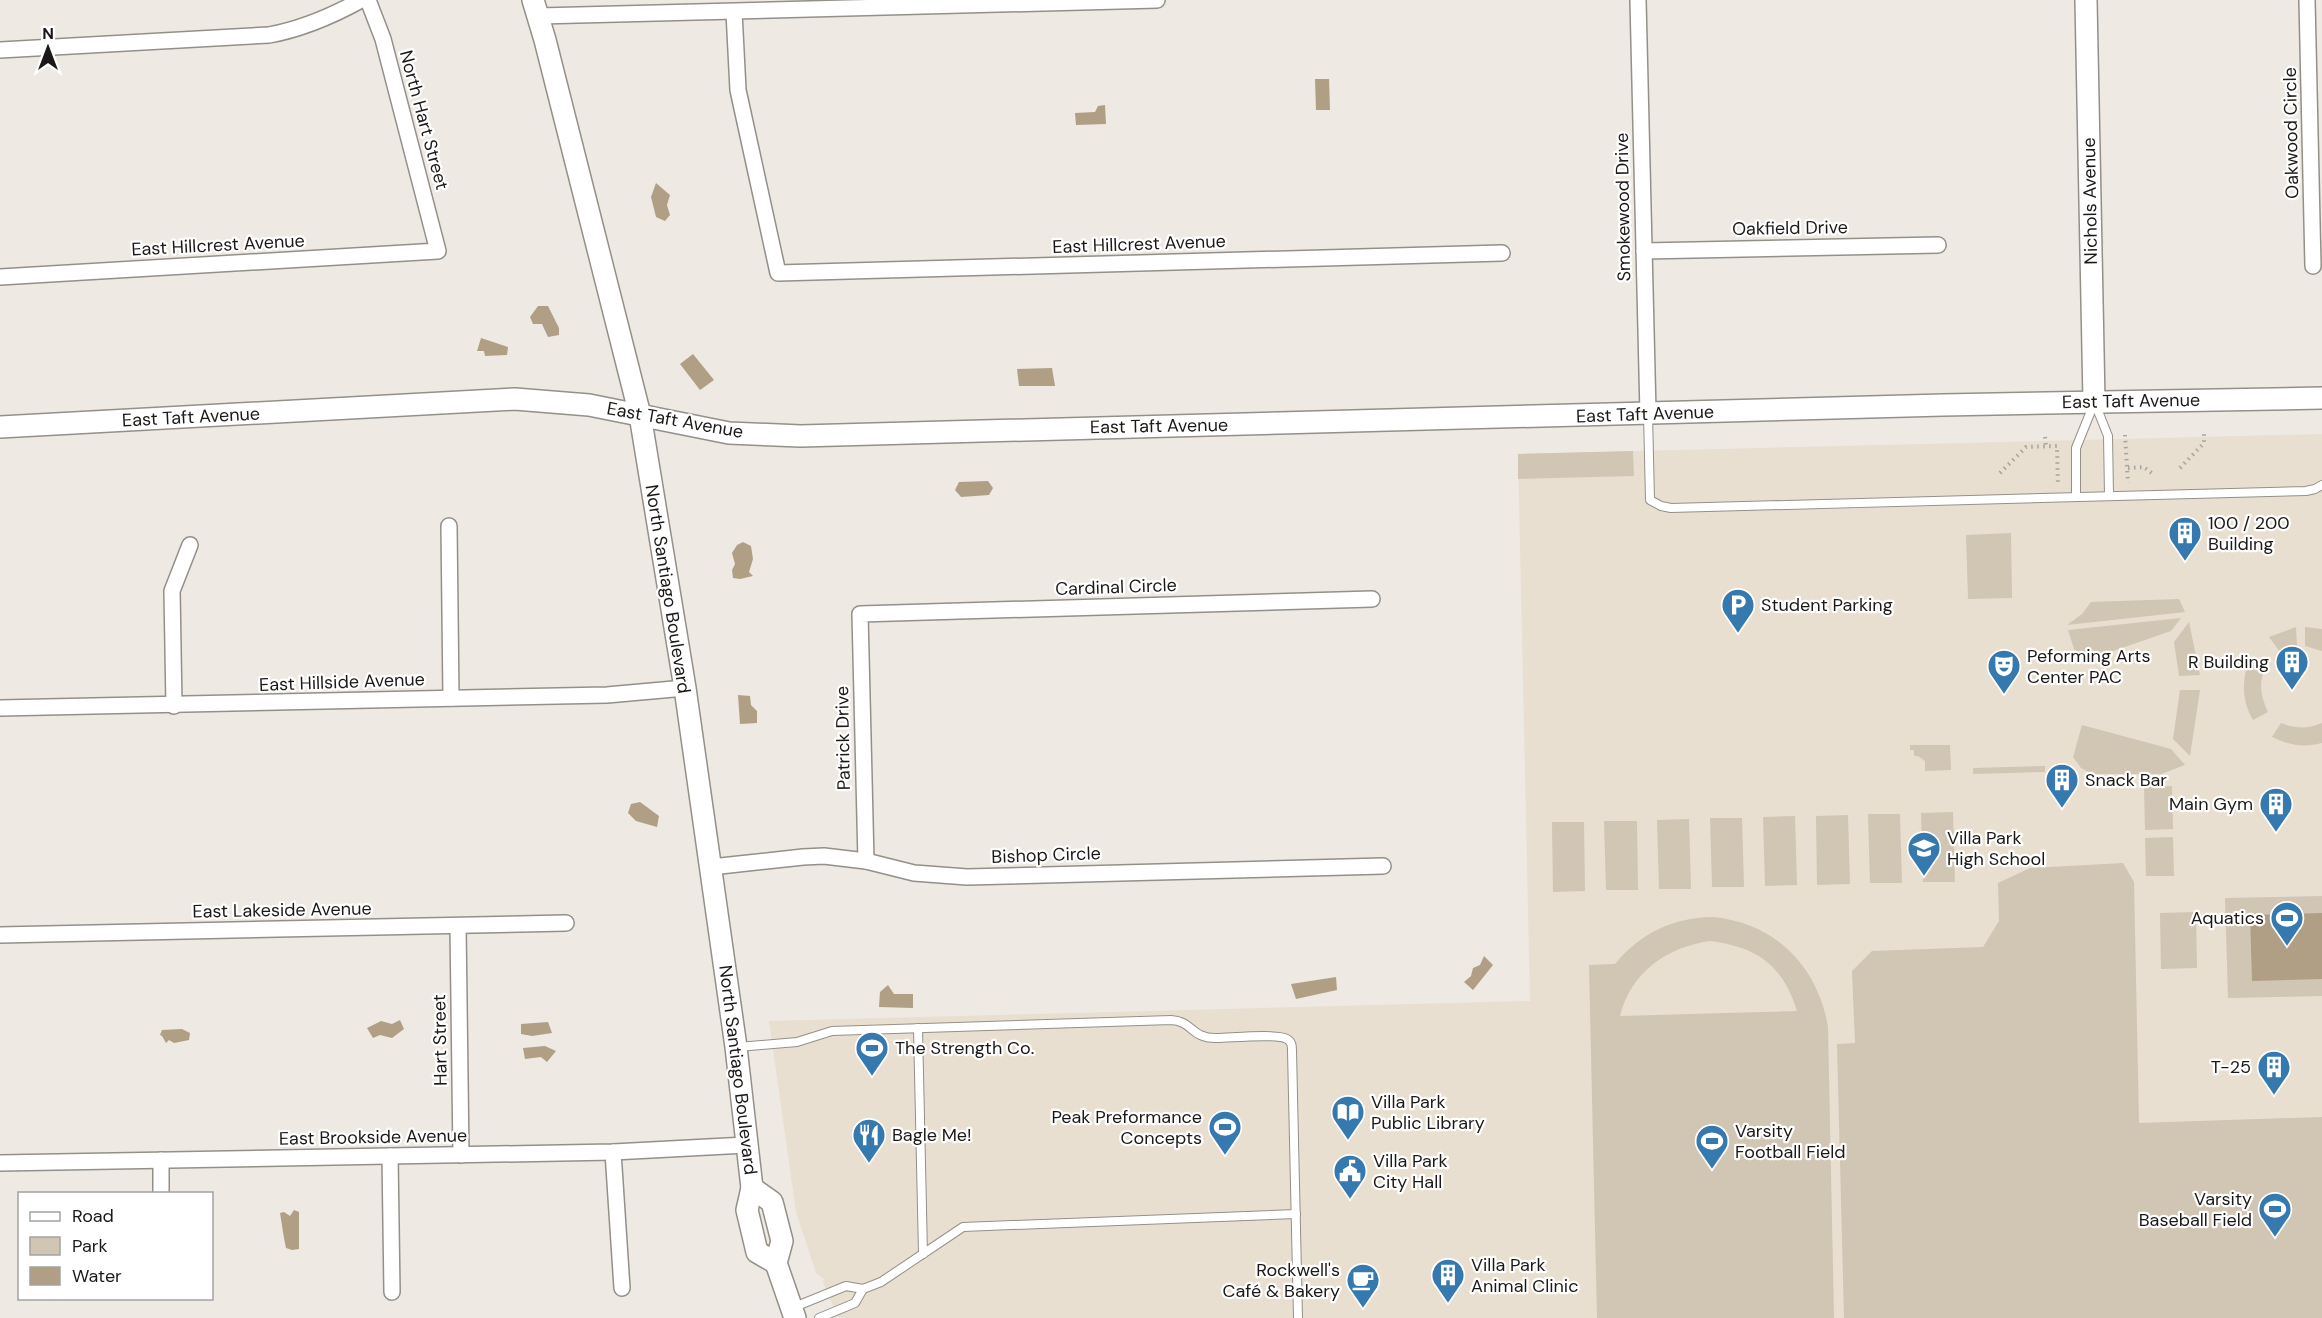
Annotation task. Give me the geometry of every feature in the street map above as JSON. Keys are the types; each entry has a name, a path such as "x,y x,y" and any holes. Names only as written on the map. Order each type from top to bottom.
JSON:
{"street":[{"path":"0,50 269,35 316,22 361,0"},
{"name":"North Hart Street","path":"368,0 383,39 438,251"},
{"path":"536,8 734,12 1157,0"},
{"name":"Smokewood Drive","path":"1638,0 1648,413"},
{"name":"Nichols Avenue","path":"2086,0 2094,401"},
{"name":"Oakwood Circle","path":"2307,0 2313,266"},
{"name":"North Santiago Boulevard","path":"536,8 640,416 685,688 736,1047 752,1188 747,1210 757,1252 776,1263 793,1313"},
{"name":"East Hillcrest Avenue","path":"734,12 738,90 778,273 1502,254"},
{"name":"Oakfield Drive","path":"1644,251 1938,244"},
{"name":"East Hillcrest Avenue","path":"0,277 438,251"},
{"name":"East Taft Avenue","path":"0,427 515,399 589,405 729,433 801,436 2094,401 2322,398"},
{"path":"449,526 451,698"},
{"path":"174,706 172,591 190,544"},
{"name":"Cardinal Circle","path":"860,614 1372,598"},
{"name":"Patrick Drive","path":"860,614 866,861"},
{"name":"East Hillside Avenue","path":"0,708 174,706 631,694 685,688"},
{"name":"Bishop Circle","path":"711,867 803,857 845,858 914,873 967,877 1383,866"},
{"name":"East Lakeside Avenue","path":"0,935 566,923"},
{"name":"Hart Street","path":"458,926 461,1155"},
{"name":"East Brookside Avenue","path":"0,1163 613,1152 746,1145"},
{"path":"613,1152 622,1288"},
{"path":"390,1156 392,1292"},
{"path":"161,1160 162,1192"}],"lane":[{"path":"2094,401 2108,436 2109,495"},
{"path":"2076,496 2076,448 2094,401"},
{"path":"1648,413 1650,500 1671,508 2306,491 2322,485"},
{"path":"736,1047 797,1042 832,1031 1170,1020 1184,1023 1205,1039 1275,1036 1288,1039 1291,1042 1292,1051 1298,1318"},
{"path":"918,1028 923,1254"},
{"path":"793,1313 846,1286 862,1289 881,1281 963,1227 1296,1214"},
{"path":"819,1318 855,1303 862,1289"}],"path":[{"path":"2180,468 2204,443 2204,433"},
{"path":"2125,435 2128,483"},
{"path":"2045,437 2046,447"},
{"path":"2000,473 2026,447 2057,446 2058,487"},
{"path":"2128,468 2144,467 2153,474"}],"shaded area":[{"name":"Villa Park High School","path":"2322,434 2322,1318 838,1318 823,1282 824,1279 816,1273 796,1212 769,1021 1530,1001 1518,454"}],"green space":[{"path":"1633,451 1634,476 1518,479 1518,454"},
{"path":"2011,533 2012,598 1968,599 1966,535"},
{"path":"2179,599 2185,612 2067,625 2082,614 2091,602"},
{"path":"2181,618 2171,631 2087,660 2074,649 2068,630"},
{"path":"2189,622 2200,675 2179,676 2174,642"},
{"path":"2296,627 2297,646 2280,652 2269,637"},
{"path":"2305,627 2322,629 2322,651 2305,646"},
{"path":"2250,657 2267,664 2262,676 2261,688 2268,712 2253,720 2246,704 2244,689 2245,673"},
{"path":"2180,690 2200,690 2190,756 2173,739"},
{"path":"2281,723 2302,728 2322,723 2322,743 2296,745 2272,737"},
{"path":"2082,725 2171,749 2185,765 2161,774 2093,774 2081,768 2073,757"},
{"path":"1910,745 1950,745 1951,770 1925,771 1925,761 1914,756 1914,750 1910,750"},
{"path":"2045,766 2045,772 1973,774 1973,768"},
{"path":"2172,786 2173,829 2145,830 2144,787"},
{"path":"1953,812 1955,882 1923,882 1921,813"},
{"path":"1868,814 1900,814 1902,883 1870,883"},
{"path":"1848,815 1850,884 1817,885 1816,816"},
{"path":"1795,816 1797,885 1765,886 1763,817"},
{"path":"1710,818 1742,818 1744,887 1712,887"},
{"path":"1689,819 1691,889 1659,889 1657,820"},
{"path":"1604,821 1637,821 1638,890 1606,890"},
{"path":"1552,822 1584,822 1585,891 1553,892"},
{"path":"2173,837 2174,876 2146,876 2145,838"},
{"path":"2123,863 2134,882 2139,1123 2322,1117 2322,1318 1844,1318 1837,1044 1855,1043 1852,971 1872,951 1983,947 1999,921 1998,883 2030,868"},
{"path":"2322,896 2322,996 2228,998 2225,898"},
{"path":"2196,912 2197,968 2161,969 2160,913"},
{"path":"1712,917 1734,921 1755,928 1773,938 1803,967 1823,1005 1828,1027 1834,1318 1597,1318 1589,965 1615,964 1636,944 1658,929 1697,918","holes":["1710,941 1727,944 1754,954 1776,970 1784,981 1797,1011 1620,1016 1625,1000 1633,987 1653,964 1679,949 1694,944"]}],"water":[{"path":"1315,79 1329,79 1330,110 1316,110"},
{"path":"1105,105 1106,124 1076,125 1075,113 1095,112 1098,106"},
{"path":"656,183 670,195 667,205 670,215 665,221 656,217 651,197"},
{"path":"538,306 548,306 559,328 559,335 548,337 542,324 533,324 530,317"},
{"path":"481,338 508,347 507,355 485,356 484,351 477,351"},
{"path":"693,354 714,380 700,390 680,364"},
{"path":"1052,368 1055,386 1019,386 1017,369"},
{"path":"988,481 993,488 989,495 961,497 955,490 959,482"},
{"path":"743,542 751,546 753,559 749,572 753,576 733,578 732,570 735,564 732,553 737,545"},
{"path":"738,695 750,696 751,705 757,711 757,723 740,724"},
{"path":"640,802 659,816 657,827 636,821 628,813 631,804"},
{"name":"Aquatics","path":"2322,913 2322,979 2252,981 2250,915"},
{"path":"1484,956 1493,965 1473,990 1464,982 1471,976 1473,968 1480,965"},
{"path":"1336,977 1337,990 1296,999 1291,984"},
{"path":"888,985 894,994 913,994 913,1008 879,1007 880,992"},
{"path":"400,1020 404,1029 392,1038 380,1035 373,1038 367,1028 381,1021 392,1024"},
{"path":"548,1022 552,1033 532,1036 521,1034 521,1024"},
{"path":"182,1029 190,1033 189,1040 174,1043 169,1040 166,1043 160,1035 162,1030"},
{"path":"545,1046 556,1051 547,1062 541,1057 525,1059 523,1048"},
{"path":"294,1210 299,1212 299,1249 292,1250 286,1248 280,1213 284,1212 290,1216"}],"place":[{"name":"100 / 200 Building","path":"2185,562"},
{"name":"Student Parking","path":"1738,634"},
{"name":"R Building","path":"2292,691"},
{"name":"Peforming Arts Center PAC","path":"2004,695"},
{"name":"Snack Bar","path":"2062,809"},
{"name":"Main Gym","path":"2276,833"},
{"name":"Villa Park High School","path":"1924,877"},
{"name":"Aquatics","path":"2287,947"},
{"name":"The Strength Co.","path":"872,1077"},
{"name":"T-25","path":"2274,1096"},
{"name":"Villa Park Public Library","path":"1348,1141"},
{"name":"Peak Preformance Concepts","path":"1225,1156"},
{"name":"Bagle Me!","path":"869,1164"},
{"name":"Varsity Football Field","path":"1712,1170"},
{"name":"Villa Park City Hall","path":"1350,1200"},
{"name":"Varsity Baseball Field","path":"2275,1238"},
{"name":"Villa Park Animal Clinic","path":"1448,1304"},
{"name":"Rockwell's Café & Bakery","path":"1363,1309"}]}
